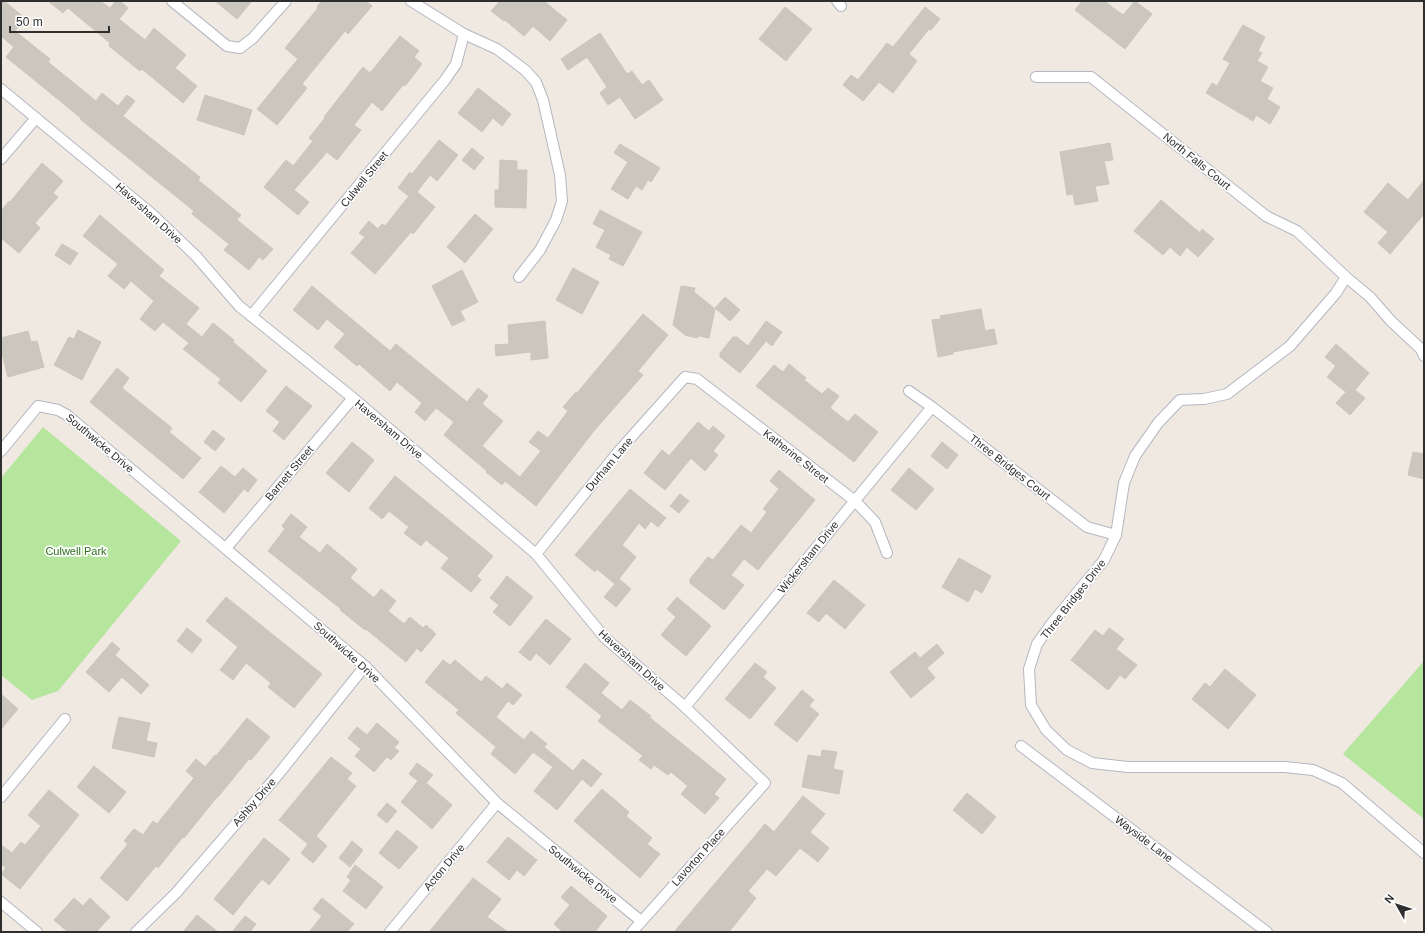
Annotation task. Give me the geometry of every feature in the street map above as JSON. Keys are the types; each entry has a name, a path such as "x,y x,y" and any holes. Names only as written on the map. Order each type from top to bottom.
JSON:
{"street":[{"path":"172,1 227,46 240,48 252,38 286,1"},
{"path":"411,1 464,34 497,50 525,70 536,82 543,100 555,150 560,175 562,201 556,220 540,250 519,277"},
{"name":"Culwell Street","path":"251,316 445,80 456,64 464,34"},
{"name":"North Falls Court","path":"1036,77 1091,77 1266,216 1297,231 1346,277 1370,297 1421,349 1424,356"},
{"name":"Haversham Drive","path":"1,89 152,214 196,256 239,306 353,398 536,554 605,638 685,707 765,783"},
{"path":"1,159 36,118"},
{"name":"Three Bridges Drive","path":"1346,277 1336,293 1290,346 1227,394 1204,399 1180,400 1158,423 1135,456 1124,483 1116,535 1104,560 1052,623 1038,644 1029,669 1031,705 1046,730 1067,750 1092,764 1128,767 1285,767 1313,770 1342,783 1424,853"},
{"name":"Katherine Street","path":"685,377 696,379 854,501 875,522 887,553"},
{"name":"Durham Lane","path":"536,554 618,452 685,377"},
{"name":"Three Bridges Court","path":"909,390 932,406 1087,527 1116,535"},
{"name":"Barnett Street","path":"226,548 353,398"},
{"name":"Southwicke Drive","path":"1,451 38,406 58,410 67,415 365,666 497,803 641,921"},
{"name":"Wickersham Drive","path":"685,707 932,406"},
{"name":"Ashby Drive","path":"136,932 160,910 181,887 277,776 365,666"},
{"path":"1,797 65,719"},
{"name":"Wayside Lane","path":"1021,746 1267,932"},
{"name":"Lavorton Place","path":"632,932 765,783"},
{"name":"Acton Drive","path":"390,932 497,803"},
{"path":"1,902 37,932"}],"green space":[{"name":"Culwell Park","path":"43,427 181,541 58,691 32,700 1,675 1,478"},
{"path":"1424,661 1424,819 1343,754"}],"building":[{"path":"1,1 4,1 25,18 15,31 50,59 48,62 96,101 102,93 118,106 127,95 135,101 123,116 200,177 198,180 241,215 237,220 273,249 263,260 259,257 249,270 224,250 229,244 192,214 194,211 6,57 14,47 1,36"},
{"path":"48,1 100,1 110,8 116,1 120,1 128,8 119,19 145,40 154,28 186,55 175,68 197,86 183,103 142,69 140,71 109,46 110,43 68,8 63,13"},
{"path":"215,1 252,1 237,19"},
{"path":"322,1 366,1 372,6 348,34 345,31 302,84 307,88 277,125 257,109 298,59 285,48"},
{"path":"500,1 544,1 567,20 550,41 533,26 524,36 505,20 504,21 491,11"},
{"path":"1082,1 1104,1 1123,15 1135,1 1152,14 1125,49 1075,10"},
{"path":"785,7 812,29 786,61 759,39"},
{"path":"925,7 940,19 931,30 929,29 909,54 917,61 893,93 879,82 863,101 843,85 851,75 858,80 887,43 893,47"},
{"path":"1243,25 1265,37 1258,51 1262,53 1257,61 1268,67 1260,81 1273,88 1267,99 1280,107 1270,124 1256,115 1253,121 1206,93 1212,83 1217,86 1230,63 1223,59"},
{"path":"600,33 627,74 632,71 642,85 649,80 663,100 635,119 620,97 608,105 600,93 607,87 587,57 568,70 561,59"},
{"path":"400,36 419,51 414,57 422,64 405,86 403,85 382,111 372,102 354,125 361,130 337,160 327,152 294,190 309,202 298,215 264,187 286,160 293,166 313,141 309,138 363,67 370,73"},
{"path":"478,88 511,114 502,126 493,118 482,132 458,113"},
{"path":"205,95 252,110 244,135 197,120"},
{"path":"439,140 458,155 437,181 430,175 417,192 435,207 413,234 411,232 375,274 351,253 365,237 359,233 369,221 378,229 382,224 385,226 409,196 398,188 410,172 412,174"},
{"path":"1110,143 1113,160 1104,161 1109,184 1095,186 1098,201 1075,205 1073,194 1067,195 1060,152"},
{"path":"620,144 660,168 651,182 648,180 642,190 636,186 628,199 611,189 628,162 614,153"},
{"path":"472,148 484,158 474,170 462,160"},
{"path":"500,160 517,161 517,170 527,170 526,208 495,207 495,190 499,190"},
{"path":"42,163 63,181 53,193 58,197 35,223 40,228 19,253 1,238 1,211"},
{"path":"1424,180 1424,214 1390,254 1378,243 1388,232 1364,212 1388,183 1408,200"},
{"path":"1161,200 1200,233 1202,229 1214,239 1198,257 1187,247 1180,256 1170,247 1163,255 1134,231"},
{"path":"600,210 642,232 623,266 609,259 611,255 596,247 605,230 593,224"},
{"path":"475,214 493,229 465,263 447,247"},
{"path":"100,215 164,270 159,276 199,308 186,324 202,337 213,323 234,340 233,342 267,371 241,402 218,383 221,379 183,349 189,343 163,322 155,331 140,319 154,301 131,281 124,289 108,276 118,264 83,236"},
{"path":"62,244 78,253 70,265 55,255"},
{"path":"573,268 599,282 582,314 556,300"},
{"path":"462,270 478,302 460,311 465,320 452,326 432,286"},
{"path":"312,286 390,351 396,344 467,402 478,388 488,396 482,404 503,421 482,446 520,477 541,451 529,442 538,431 548,438 568,411 563,407 576,392 577,393 643,314 668,335 638,371 643,375 593,432 536,506 505,481 502,485 444,435 454,422 436,408 425,421 415,412 422,403 397,382 390,391 359,364 357,366 334,347 345,334 327,319 318,330 293,310"},
{"path":"681,286 695,288 694,292 715,309 709,338 699,336 697,338 685,335 673,325"},
{"path":"725,297 740,310 730,321 715,308"},
{"path":"981,309 985,331 994,329 997,344 953,352 953,354 938,357 932,320 941,319 940,316"},
{"path":"545,321 548,358 531,360 531,352 496,356 495,345 509,344 508,325"},
{"path":"766,321 782,332 772,346 766,341 740,373 720,357 720,353 733,337 737,337 748,346"},
{"path":"78,330 101,342 82,380 54,365 69,337 74,339"},
{"path":"28,331 31,342 37,341 44,367 8,377 1,350 1,338"},
{"path":"1336,344 1369,373 1355,390 1365,398 1350,415 1336,403 1346,392 1327,377 1336,366 1325,357"},
{"path":"789,364 806,378 804,380 822,394 828,388 839,396 830,408 848,422 855,414 878,432 854,462 756,386 774,365 783,372"},
{"path":"117,368 129,378 122,388 172,428 169,432 201,458 183,479 90,402"},
{"path":"286,386 312,406 284,440 273,431 280,422 266,411"},
{"path":"698,422 709,431 713,426 725,436 713,451 718,455 705,471 691,458 665,490 644,473 662,450 669,456"},
{"path":"213,430 225,439 215,451 204,442"},
{"path":"352,442 374,460 349,492 326,473"},
{"path":"942,442 958,455 947,469 931,456"},
{"path":"1413,452 1424,454 1424,479 1408,475"},
{"path":"221,466 235,477 243,468 257,480 248,492 244,489 224,513 199,492"},
{"path":"909,468 934,489 916,510 891,490"},
{"path":"779,470 815,500 758,570 744,559 731,575 744,585 724,610 690,583 690,579 708,557 713,560 741,525 751,533 767,512 763,509 779,489 770,481"},
{"path":"395,476 493,556 477,576 481,580 471,592 441,568 449,558 426,540 421,546 404,533 409,527 389,511 382,519 369,508"},
{"path":"630,489 666,518 658,527 651,521 645,529 639,523 622,545 636,557 615,584 597,569 595,572 575,555"},
{"path":"680,494 689,501 679,513 670,506"},
{"path":"291,514 307,527 299,537 320,553 327,544 357,569 350,578 374,598 381,589 396,601 388,611 404,624 410,617 423,628 426,625 436,634 421,652 417,648 406,662 268,551 285,529 282,526"},
{"path":"959,558 991,576 982,593 975,589 968,602 942,587"},
{"path":"507,576 533,597 510,626 493,612 499,605 490,598"},
{"path":"619,579 631,589 616,607 604,597"},
{"path":"834,580 865,605 845,629 826,613 819,622 807,613"},
{"path":"226,597 322,674 294,708 268,687 271,683 246,663 233,680 220,670 238,647 206,621"},
{"path":"677,597 711,626 686,656 661,635 676,617 667,609"},
{"path":"546,619 571,639 550,665 536,653 530,661 519,652"},
{"path":"187,628 202,640 192,653 177,641"},
{"path":"1109,628 1124,639 1116,649 1137,665 1125,679 1120,675 1108,690 1071,660 1095,630 1103,636"},
{"path":"112,642 120,649 115,655 149,685 141,694 122,677 109,692 86,672"},
{"path":"937,644 944,653 927,668 935,678 911,698 890,672 915,652 920,658"},
{"path":"443,660 450,665 455,660 481,682 486,676 502,689 507,683 522,695 513,705 508,701 496,717 524,740 531,731 547,744 544,747 573,771 583,759 602,774 591,787 582,779 557,810 534,791 553,767 533,752 515,774 491,754 496,747 456,713 459,710 425,682"},
{"path":"585,663 609,683 601,693 622,710 630,700 726,779 714,794 719,798 705,814 681,794 688,786 671,772 668,775 654,765 651,769 639,760 643,756 598,721 602,716 566,687"},
{"path":"755,663 767,672 763,677 776,688 750,719 725,699"},
{"path":"1225,669 1256,695 1228,729 1192,699 1205,683 1210,687"},
{"path":"802,690 814,700 809,706 819,714 797,742 774,724"},
{"path":"1,694 18,709 1,729"},
{"path":"119,717 150,723 146,741 157,743 154,757 112,748"},
{"path":"247,718 270,737 251,760 249,759 158,868 156,866 127,901 100,878 128,844 124,841 134,829 143,835 153,821 157,824 194,778 186,771 196,759 205,767"},
{"path":"377,723 399,742 394,748 399,751 391,760 387,757 374,772 355,756 361,749 348,738 357,727 367,735"},
{"path":"822,750 837,752 833,769 843,771 839,794 802,787 808,755 821,757"},
{"path":"331,757 352,773 347,779 356,786 316,836 327,846 313,863 301,853 308,844 279,820"},
{"path":"417,763 433,775 426,783 452,805 432,829 401,802 418,781 409,774"},
{"path":"94,766 126,792 109,813 77,787"},
{"path":"602,789 629,812 626,816 652,838 647,844 660,854 640,878 574,821"},
{"path":"49,790 79,815 20,889 1,874 6,868 1,864 1,845 12,853 21,842 25,845 41,826 28,815"},
{"path":"967,793 996,817 982,834 953,810"},
{"path":"803,796 825,814 810,832 829,848 818,862 800,848 776,876 767,869 748,891 756,898 729,932 674,932 765,824 774,832"},
{"path":"387,803 397,811 387,823 377,815"},
{"path":"397,830 418,847 399,869 379,853"},
{"path":"508,837 537,860 524,876 517,870 509,880 487,862"},
{"path":"264,838 290,859 269,885 262,879 233,915 214,899"},
{"path":"352,841 363,850 350,867 339,858"},
{"path":"355,865 383,887 366,909 343,891 351,880 347,877"},
{"path":"473,878 501,899 487,917 508,932 429,932"},
{"path":"571,886 607,916 595,932 563,932 554,924 570,905 561,897"},
{"path":"74,898 83,906 90,898 110,917 96,932 68,932 54,920"},
{"path":"322,898 354,924 347,932 309,932 322,916 313,909"},
{"path":"197,915 218,932 183,932"},
{"path":"245,916 256,924 250,932 232,932"}]}
